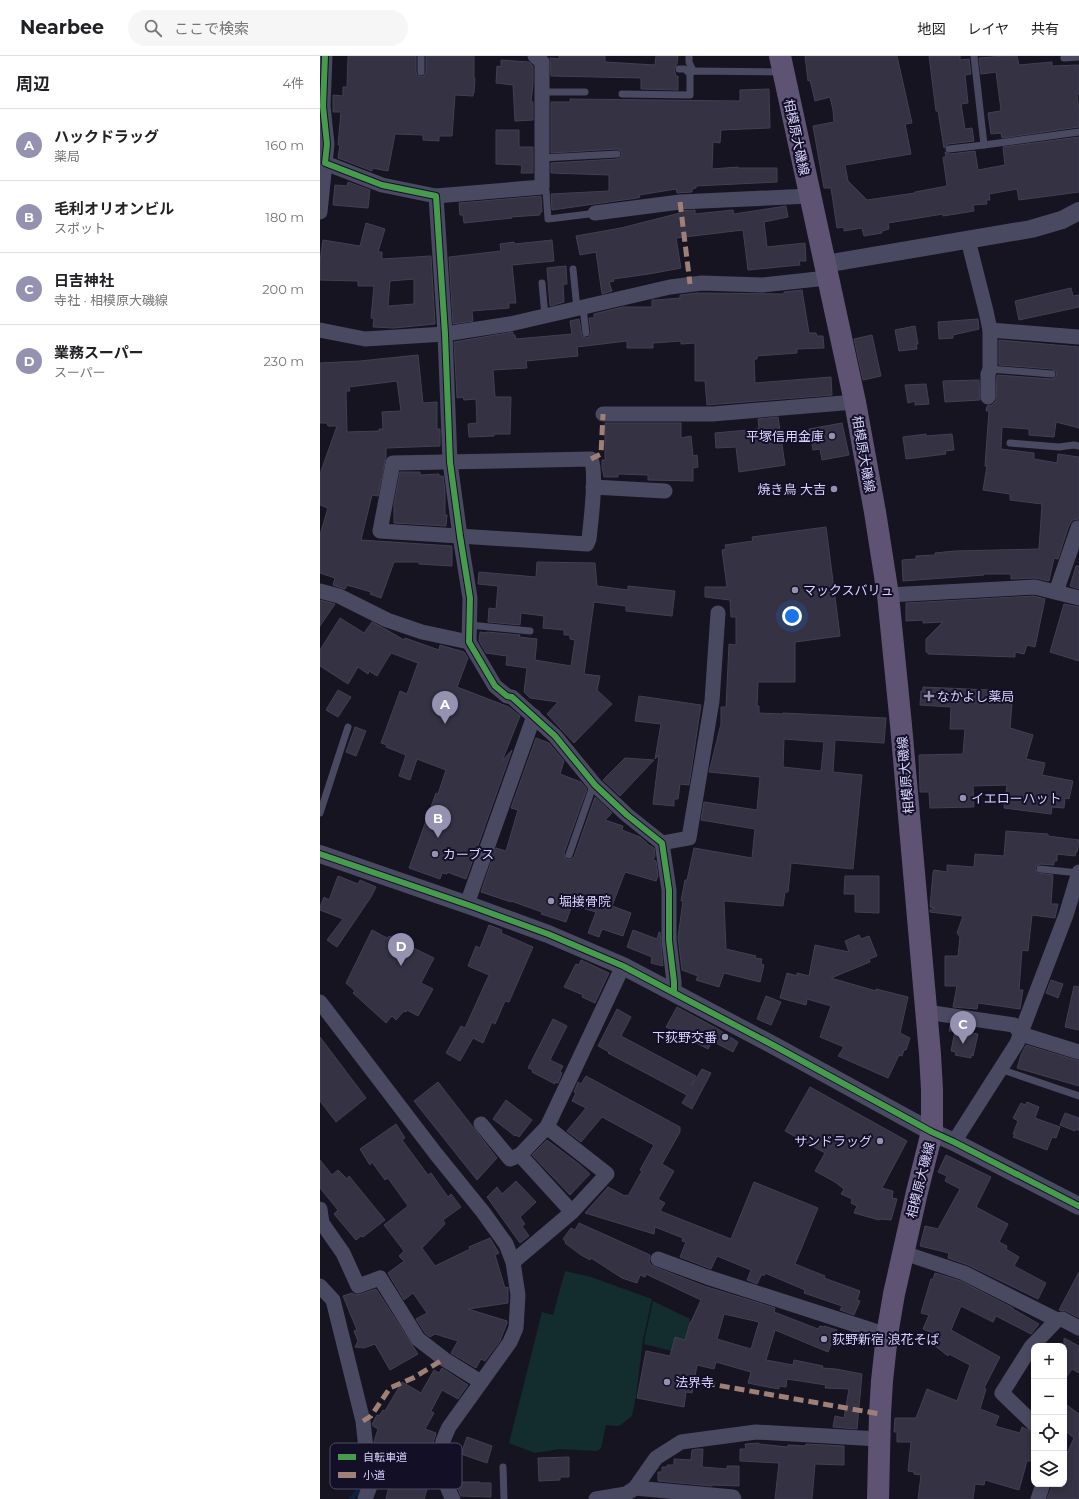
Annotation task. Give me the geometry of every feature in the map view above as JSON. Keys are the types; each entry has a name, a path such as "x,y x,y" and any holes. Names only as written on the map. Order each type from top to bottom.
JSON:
{"main road":[{"name":"相模原大磯線","path":"781,64 855,402 888,595 901,724 932,1090 932,1132 894,1294 887,1335 882,1381 878,1499"}],"street":[{"path":"320,212 327,144 322,106 325,56"},
{"path":"325,163 382,184 436,196 542,187 542,92 540,58"},
{"path":"592,213 680,202 722,194 810,196"},
{"path":"436,196 445,334 450,462 470,598 469,642 495,686 507,696 512,697 534,716 555,736 595,785 627,815 662,843 669,890 669,940 674,992"},
{"path":"320,330 365,339 445,334 510,324 670,287 702,283 762,285 968,240 1032,229 1062,220 1079,211"},
{"path":"968,240 990,330 988,397"},
{"path":"990,330 1079,337"},
{"path":"603,414 696,417 712,414 855,402"},
{"path":"591,459 593,464 593,487 589,539 587,544 380,531 393,462 450,462 591,459"},
{"path":"593,487 665,492"},
{"path":"1056,592 1079,528"},
{"path":"888,595 1035,587 1079,598"},
{"path":"320,591 339,596 387,620 422,632 469,642"},
{"path":"662,843 689,838 712,701 718,613"},
{"path":"467,904 534,716"},
{"path":"320,854 467,904 548,934 623,966 674,992 932,1132 1079,1206"},
{"path":"954,1142 1021,1034 1072,915 1079,873"},
{"path":"481,1124 510,1159 520,1155 547,1126 623,966"},
{"path":"320,1002 436,1154 483,1212 506,1244 513,1262 518,1295 516,1328 510,1342 449,1427 443,1443"},
{"path":"926,1012 1014,1025 1021,1034 1079,1052"},
{"path":"513,1262 572,1212 607,1174 547,1126"},
{"path":"520,1155 572,1212"},
{"path":"320,1209 322,1223 343,1253 358,1286 380,1278 418,1339 444,1359 481,1382"},
{"path":"904,1253 964,1273 1057,1320 1062,1319 1079,1328"},
{"path":"658,1259 707,1278 887,1335"},
{"path":"320,1286 333,1300 363,1421 365,1443"},
{"path":"1031,1422 1002,1393 1032,1347 1057,1320"},
{"path":"596,1499 626,1494 634,1488 656,1458 681,1442 756,1432 880,1439"},
{"path":"1038,1499 1042,1487"},
{"path":"634,1488 733,1497 734,1499"},
{"path":"365,1499 369,1489"},
{"path":"448,1489 453,1499"}],"lane":[{"path":"421,56 421,72"},
{"path":"622,94 690,94 692,72 689,56"},
{"path":"974,56 984,145"},
{"path":"1064,58 1079,58"},
{"path":"680,69 686,69 692,72 781,64"},
{"path":"542,92 585,92"},
{"path":"949,149 1079,132"},
{"path":"542,158 616,154"},
{"path":"542,187 546,191 548,219 592,213"},
{"path":"573,269 586,333"},
{"path":"542,283 545,316"},
{"path":"990,369 1052,374"},
{"path":"1010,443 1059,447 1074,445 1079,446"},
{"path":"470,625 530,631"},
{"path":"320,813 348,727"},
{"path":"569,855 592,789 595,785"},
{"path":"1040,869 1079,873"},
{"path":"1000,1069 1079,1096"},
{"path":"503,1467 504,1499"}],"green space":[{"path":"565,1271 591,1277 652,1299 643,1340 632,1416 619,1426 606,1425 601,1448 597,1451 560,1449 535,1453 509,1443 542,1312 553,1315"},
{"path":"653,1301 690,1319 685,1339 675,1337 671,1351 644,1344"}],"building":[{"path":"348,56 416,56 416,72 417,75 421,77 424,76 426,72 426,56 474,56 474,93 473,96 455,95 452,136 439,136 439,141 423,140 423,135 395,134 388,171 372,168 372,171 338,158 341,112 333,112 333,95 343,96 343,87 347,87"},
{"path":"559,56 605,56 605,62 655,65 656,56 678,56 677,64 674,69 676,76 678,76 678,90 641,89 641,78 551,76 550,58 559,59"},
{"path":"805,56 897,56 912,123 905,124 911,154 845,165 848,181 867,200 915,193 947,186 943,157 946,157 945,152 950,154 975,151 978,170 1005,165 1003,147 1079,137 1079,192 1019,200 1017,189 989,194 990,200 986,200 987,204 973,205 974,211 943,216 943,214 888,223 889,229 882,231 882,233 864,236 862,228 844,231 844,227 837,228 831,188 824,188 813,126 834,122 833,110 830,97 815,101 810,80 808,81"},
{"path":"929,56 960,56 960,60 969,59 971,74 965,75 968,103 961,104 965,129 972,128 974,141 948,144 944,148 938,111 936,111"},
{"path":"1017,56 1019,65 1052,62 1052,66 1079,65 1079,94 1077,94 1079,127 1002,138 1001,133 991,134 988,113 1001,110 996,72 981,74 979,58"},
{"path":"501,60 529,62 533,66 531,102 533,102 533,120 515,121 513,85 496,83 497,66 501,67"},
{"path":"769,89 770,128 721,130 720,143 713,142 712,169 738,167 777,168 777,182 696,186 696,188 692,189 692,192 677,193 676,189 639,195 640,197 637,198 552,210 551,194 609,191 609,175 551,173 551,163 617,159 620,158 622,154 621,151 617,149 551,153 551,102 570,102 570,99 740,101 740,90"},
{"path":"496,130 519,130 519,147 533,147 533,173 521,173 522,165 496,164"},
{"path":"348,182 370,190 368,208 333,205 335,185 347,186"},
{"path":"541,196 542,212 540,212 540,215 464,223 463,215 460,215 459,203"},
{"path":"786,206 788,217 764,222 767,247 805,243 806,261 799,261 800,265 748,270 743,230 676,238 681,268 613,279 614,281 609,282 612,291 602,294 596,252 580,255 576,236 621,228 680,213 680,211 695,210 695,214 733,210 734,214"},
{"path":"366,223 385,229 378,252 382,252 382,259 431,256 435,324 394,328 373,327 374,319 371,318 374,286 358,286 358,281 320,280 320,261 323,240 360,246","holes":["414,279 414,304 388,306 390,281"]},
{"path":"552,240 554,261 512,265 516,303 509,303 509,308 472,311 473,321 453,324 449,257 501,251 500,244"},
{"path":"566,266 567,284 563,284 564,302 550,306 547,268"},
{"path":"1071,288 1073,296 1079,295 1079,307 1019,320 1015,301"},
{"path":"802,290 809,333 816,333 817,336 823,336 824,348 797,349 797,353 757,356 757,359 754,359 755,383 831,377 832,395 707,405 705,381 695,381 695,343 681,344 681,341 653,343 653,348 627,348 627,341 577,347 578,356 526,361 527,368 493,370 495,397 511,397 510,434 469,437 468,424 477,423 476,399 464,400 463,397 457,398 454,342 513,332 516,339 572,334 570,321 579,319 582,336 587,338 591,333 589,318 594,318 594,314 623,307 652,307 652,300 680,298 680,295 697,293 784,294 784,292"},
{"path":"978,319 979,329 953,335 953,338 939,339 938,322"},
{"path":"915,326 918,344 916,344 917,349 899,351 895,330"},
{"path":"872,335 881,376 863,380 854,339"},
{"path":"999,340 1079,347 1079,428 1056,422 1054,437 1029,435 1029,429 1002,427 1001,449 1034,453 1034,459 1057,463 1058,454 1079,457 1079,519 1073,520 1069,525 1058,559 1054,558 1049,581 1035,578 1011,579 1011,574 984,574 903,581 902,560 916,559 916,556 935,555 935,553 955,551 1039,549 1042,504 1010,500 1010,494 983,490 987,466 985,466 989,411 986,411 987,406 992,405 996,401 997,375 1052,379 1056,377 1057,372 1052,369 999,365"},
{"path":"418,355 423,403 437,402 437,429 440,429 440,446 386,448 386,457 378,496 372,495 361,540 452,546 452,566 419,564 419,562 394,562 381,598 370,594 371,592 347,585 345,589 333,585 335,578 320,573 320,535 328,508 320,505 320,474 337,426 328,426 327,423 320,423 320,363 360,361","holes":["397,381 401,411 382,412 383,429 379,429 379,431 347,432 346,391 350,391 349,387"]},
{"path":"979,380 980,400 945,402 943,381"},
{"path":"926,384 929,404 915,405 915,401 908,403 905,385"},
{"path":"778,417 785,465 739,472 736,447 716,448 715,433 759,429 758,419"},
{"path":"605,423 681,423 681,438 691,436 693,456 697,455 698,467 693,468 693,481 648,480 648,475 618,474 618,477 604,477 602,460 605,460"},
{"path":"842,423 849,455 822,460 820,449 813,450 809,429"},
{"path":"926,434 926,436 952,434 954,450 945,451 946,454 906,459 903,437"},
{"path":"400,472 420,472 420,475 439,474 439,476 443,476 445,515 447,515 446,526 394,523 394,504"},
{"path":"826,527 840,636 795,642 795,682 758,682 757,706 759,706 759,713 886,718 884,743 835,740 833,772 862,775 853,869 791,863 788,892 785,892 783,906 724,901 726,949 756,956 755,958 762,959 761,964 764,965 760,982 724,973 719,987 696,980 698,976 682,970 678,937 683,901 681,901 694,848 752,858 755,829 701,820 704,802 757,810 760,777 709,772 721,724 721,707 726,707 729,644 736,645 736,617 731,617 730,600 705,597 705,587 727,587 722,550 726,549 725,545 753,541 752,537","holes":["784,739 824,742 821,771 783,767"]},
{"path":"537,562 595,563 597,586 628,590 628,586 675,591 672,616 626,611 626,606 594,602 584,674 600,676 597,690 612,704 574,743 547,714 558,702 530,698 524,692 527,668 506,665 507,656 486,653 479,641 480,632 520,635 519,637 537,639 535,660 571,666 575,640 570,639 570,635 564,635 564,630 543,628 544,616 521,613 520,625 488,622 489,608 496,609 498,586 478,584 479,572 536,577"},
{"path":"1076,566 1079,566 1079,589 1070,586"},
{"path":"1034,596 1045,599 1035,647 1027,645 1024,654 1015,652 1015,657 928,654 928,652 926,652 926,639 943,622 923,623 923,620 906,621 906,603"},
{"path":"320,600 335,604 320,626"},
{"path":"1064,604 1079,607 1079,661 1050,652"},
{"path":"340,618 364,633 372,622 404,640 405,638 439,650 440,645 464,652 468,658 457,687 509,707 520,716 502,761 512,750 466,879 447,872 447,874 442,873 440,879 409,868 436,793 438,794 446,770 417,759 410,780 399,776 406,755 386,747 387,745 381,743 400,691 407,694 418,663 391,653 377,676 369,671 368,674 358,667 348,684 320,666 320,650"},
{"path":"923,687 1013,691 1010,728 1033,735 1026,759 1045,763 1042,775 1073,781 1069,799 1065,798 1064,808 1052,807 1051,814 1004,808 1007,785 973,786 974,807 930,808 929,792 920,792 919,755 963,754 965,729 950,729 951,707 920,705 921,691 923,691"},
{"path":"338,690 351,697 338,717 326,710"},
{"path":"639,696 701,705 689,785 680,784 678,799 674,799 674,806 653,804 659,755 655,759 661,724 635,721"},
{"path":"355,727 366,731 356,756 346,752"},
{"path":"536,738 549,743 564,761 560,774 581,782 587,789 564,853 566,859 570,860 574,857 595,797 612,813 605,820 623,826 622,830 640,837 654,848 655,856 653,860 656,861 658,876 656,881 625,872 612,906 631,913 623,936 602,929 599,937 588,933 596,912 572,905 566,922 541,914 542,912 511,901 481,892 496,848 506,851 518,810 511,808"},
{"path":"625,758 654,760 620,796 603,780"},
{"path":"1006,831 1048,834 1048,836 1079,840 1077,852 1075,856 1057,854 1057,861 1054,861 1054,865 1040,864 1035,868 1037,873 1053,875 1051,904 1058,904 1055,918 1032,915 1028,951 1022,950 1019,990 1023,990 1020,1009 978,1003 977,1009 953,1007 957,986 945,986 945,956 958,956 960,937 957,933 963,916 930,912 930,910 935,908 930,907 933,873 934,870 947,872 947,865 974,867 975,854 1004,856"},
{"path":"338,876 358,884 360,880 376,887 371,897 337,947 327,940 343,919 320,910 320,907 324,897 329,900"},
{"path":"845,876 879,876 879,913 855,912 855,894 844,894"},
{"path":"489,925 502,930 501,933 533,947 509,1002 505,1001 495,1024 492,1022 483,1043 473,1038 460,1061 446,1053 461,1026 465,1028 489,975 468,966 476,946 480,948"},
{"path":"372,930 387,938 389,936 434,958 421,983 433,989 418,1016 407,1010 406,1012 404,1011 396,1020 392,1016 386,1023 353,993 355,991 346,983"},
{"path":"633,930 657,939 660,932 663,966 651,963 652,957 627,947"},
{"path":"859,935 861,939 869,936 877,956 869,959 870,962 831,978 876,991 876,989 908,997 900,1033 910,1038 906,1050 904,1050 902,1056 899,1055 888,1078 838,1056 844,1047 820,1037 831,1006 807,999 806,1005 780,998 787,973 797,976 797,973 809,976 815,945 849,952 845,941"},
{"path":"581,960 609,973 595,1003 582,997 583,995 564,987 576,964 579,965"},
{"path":"1051,980 1063,984 1058,998 1046,993"},
{"path":"1074,986 1079,987 1079,1030 1065,1027"},
{"path":"766,996 781,1002 771,1025 757,1019"},
{"path":"677,1007 718,1029 738,1042 733,1052 712,1041 708,1049 666,1027"},
{"path":"617,1009 631,1017 621,1036 696,1076 691,1085 702,1069 711,1073 692,1109 682,1103 687,1095 608,1053 609,1052 598,1046"},
{"path":"553,1019 567,1026 550,1060 563,1066 558,1083 555,1082 555,1084 532,1072 533,1070 528,1068"},
{"path":"950,1025 967,1027 966,1029 956,1030 978,1034 973,1056 971,1055 971,1058 955,1055 956,1052 951,1051 955,1031 949,1031"},
{"path":"320,1037 366,1098 336,1122 320,1101"},
{"path":"1026,1045 1079,1061 1079,1086 1017,1068"},
{"path":"586,1076 680,1127 680,1132 662,1164 674,1171 658,1199 665,1203 660,1211 731,1239 754,1182 818,1208 795,1264 825,1276 824,1278 860,1291 857,1300 860,1301 854,1315 840,1310 842,1306 804,1293 805,1290 765,1273 764,1276 762,1274 757,1284 747,1280 751,1270 717,1256 711,1269 680,1257 686,1242 682,1241 683,1238 655,1227 654,1234 585,1213 608,1187 625,1196 628,1196 654,1145 602,1117 581,1142 567,1131 586,1108 572,1101 576,1093 574,1092 578,1082 581,1084"},
{"path":"438,1082 497,1158 477,1180 414,1101"},
{"path":"810,1087 907,1141 882,1188 893,1191 892,1198 897,1199 891,1220 879,1220 854,1213 857,1206 851,1203 852,1199 841,1194 844,1189 835,1182 815,1171 825,1153 785,1131"},
{"path":"506,1100 532,1120 519,1137 516,1135 515,1136 493,1119"},
{"path":"1027,1102 1039,1107 1035,1118 1060,1127 1056,1138 1052,1137 1047,1150 1013,1137 1018,1121 1013,1118 1021,1103 1025,1105"},
{"path":"1065,1113 1079,1118 1079,1131 1076,1129 1075,1131 1060,1125"},
{"path":"396,1124 405,1138 402,1140 428,1175 431,1173 448,1197 451,1194 461,1207 443,1220 445,1224 422,1248 435,1266 470,1249 469,1247 490,1238 499,1253 495,1255 505,1288 508,1287 508,1303 468,1309 507,1321 507,1323 500,1341 485,1361 481,1359 476,1368 451,1353 458,1341 435,1334 430,1337 425,1333 416,1319 427,1313 413,1293 404,1300 388,1273 404,1261 399,1256 404,1251 384,1225 408,1206 388,1178 385,1180 372,1162 370,1165 360,1149"},
{"path":"547,1140 590,1174 570,1195 532,1155"},
{"path":"946,1155 991,1177 976,1207 1008,1224 999,1242 1007,1246 1006,1249 1019,1257 1014,1266 1046,1283 1038,1299 968,1265 948,1258 949,1253 920,1246 925,1226 938,1229 960,1189 945,1181 947,1176 938,1172"},
{"path":"320,1160 332,1175 338,1170 347,1179 349,1176 385,1220 363,1237 361,1236 356,1240 334,1214 338,1210 320,1188"},
{"path":"516,1181 536,1202 520,1217 525,1224 522,1226 529,1236 520,1243 487,1197 497,1187 502,1194"},
{"path":"579,1223 650,1255 649,1261 651,1265 655,1267 704,1286 775,1308 774,1312 818,1329 820,1326 824,1326 837,1330 828,1352 775,1330 766,1360 793,1365 794,1360 823,1366 822,1368 862,1374 857,1429 833,1427 835,1416 844,1418 849,1389 825,1388 826,1385 787,1379 786,1387 779,1386 779,1389 762,1386 748,1383 751,1372 716,1362 714,1369 697,1365 692,1393 686,1392 684,1407 637,1398 646,1351 670,1356 675,1337 685,1340 690,1322 701,1300 646,1274 645,1277 640,1275 637,1283 622,1278 591,1258 590,1260 581,1255 565,1243 566,1242 563,1239 571,1228 575,1230","holes":["724,1314 759,1322 751,1349 717,1339"]},
{"path":"1079,1272 1079,1318 1066,1311 1059,1310"},
{"path":"935,1273 961,1281 1013,1308 1039,1324 1031,1334 996,1316 993,1322 961,1306 951,1330 1000,1357 984,1388 986,1389 980,1409 999,1416 995,1426 1020,1433 1022,1427 1031,1432 1031,1461 1027,1461 1019,1490 985,1480 984,1485 975,1484 973,1499 918,1499 921,1475 908,1471 911,1442 897,1442 897,1432 894,1432 895,1418 916,1418 927,1389 957,1401 970,1365 949,1354 948,1356 934,1345 939,1336 923,1329 929,1315 921,1313 931,1279 933,1279"},
{"path":"376,1289 418,1354 390,1370 375,1344 364,1348 355,1347 358,1341 354,1331 357,1330 343,1296 352,1293 356,1295 361,1294"},
{"path":"1064,1338 1079,1346 1079,1373 1072,1369 1067,1376 1067,1343 1064,1343"},
{"path":"442,1368 468,1385 458,1399 442,1390 431,1411 434,1413 425,1429 436,1433 433,1443 374,1443 378,1429 372,1424 377,1415 379,1416 383,1410 385,1411 402,1382 421,1393 434,1370 439,1373"},
{"path":"1067,1405 1079,1414 1079,1499 1047,1499 1052,1487 1067,1487 1067,1453 1074,1438 1067,1432"},
{"path":"467,1437 492,1446 487,1463 462,1454"},
{"path":"759,1443 788,1447 788,1445 805,1446 806,1444 844,1446 844,1465 815,1464 812,1499 775,1499 779,1463 740,1461 740,1449 746,1449 745,1444"},
{"path":"703,1449 702,1467 727,1469 727,1466 739,1466 739,1486 712,1486 658,1481 658,1472 662,1472 662,1467 674,1465 674,1459 691,1460 692,1450"},
{"path":"569,1457 569,1477 560,1477 560,1480 539,1481 538,1458"},
{"path":"462,1482 491,1483 491,1497 461,1496 458,1489 462,1489"},
{"path":"388,1489 427,1489 424,1499 386,1499"}],"waterway":[{"path":"351,1499 360,1489"}],"marked path":[{"path":"680,202 690,284"},
{"path":"591,459 601,454 603,414"},
{"path":"363,1421 371,1416 390,1388 413,1378 444,1359"},
{"path":"705,1383 880,1414"}],"cycle path":[{"path":"325,56 323,106 327,144 325,163 382,185 436,196 445,334 450,462 470,598 469,642 495,686 507,696 512,697 555,736 595,785 627,815 662,843 669,890 669,940 674,992"},
{"path":"320,854 548,934 623,966 771,1044 932,1132 1079,1206"}],"place":[{"name":"平塚信用金庫","path":"832,436"},
{"name":"焼き鳥 大吉","path":"834,489"},
{"name":"マックスバリュ","path":"795,590"},
{"name":"なかよし薬局","path":"929,696"},
{"name":"ハックドラッグ","path":"445,724"},
{"name":"イエローハット","path":"963,798"},
{"name":"毛利オリオンビル","path":"438,838"},
{"name":"カーブス","path":"435,854"},
{"name":"堀接骨院","path":"551,901"},
{"name":"業務スーパー","path":"401,966"},
{"name":"下荻野交番","path":"725,1037"},
{"name":"日吉神社","path":"963,1044"},
{"name":"サンドラッグ","path":"880,1141"},
{"name":"荻野新宿 浪花そば","path":"824,1339"},
{"name":"法界寺","path":"667,1382"}]}
